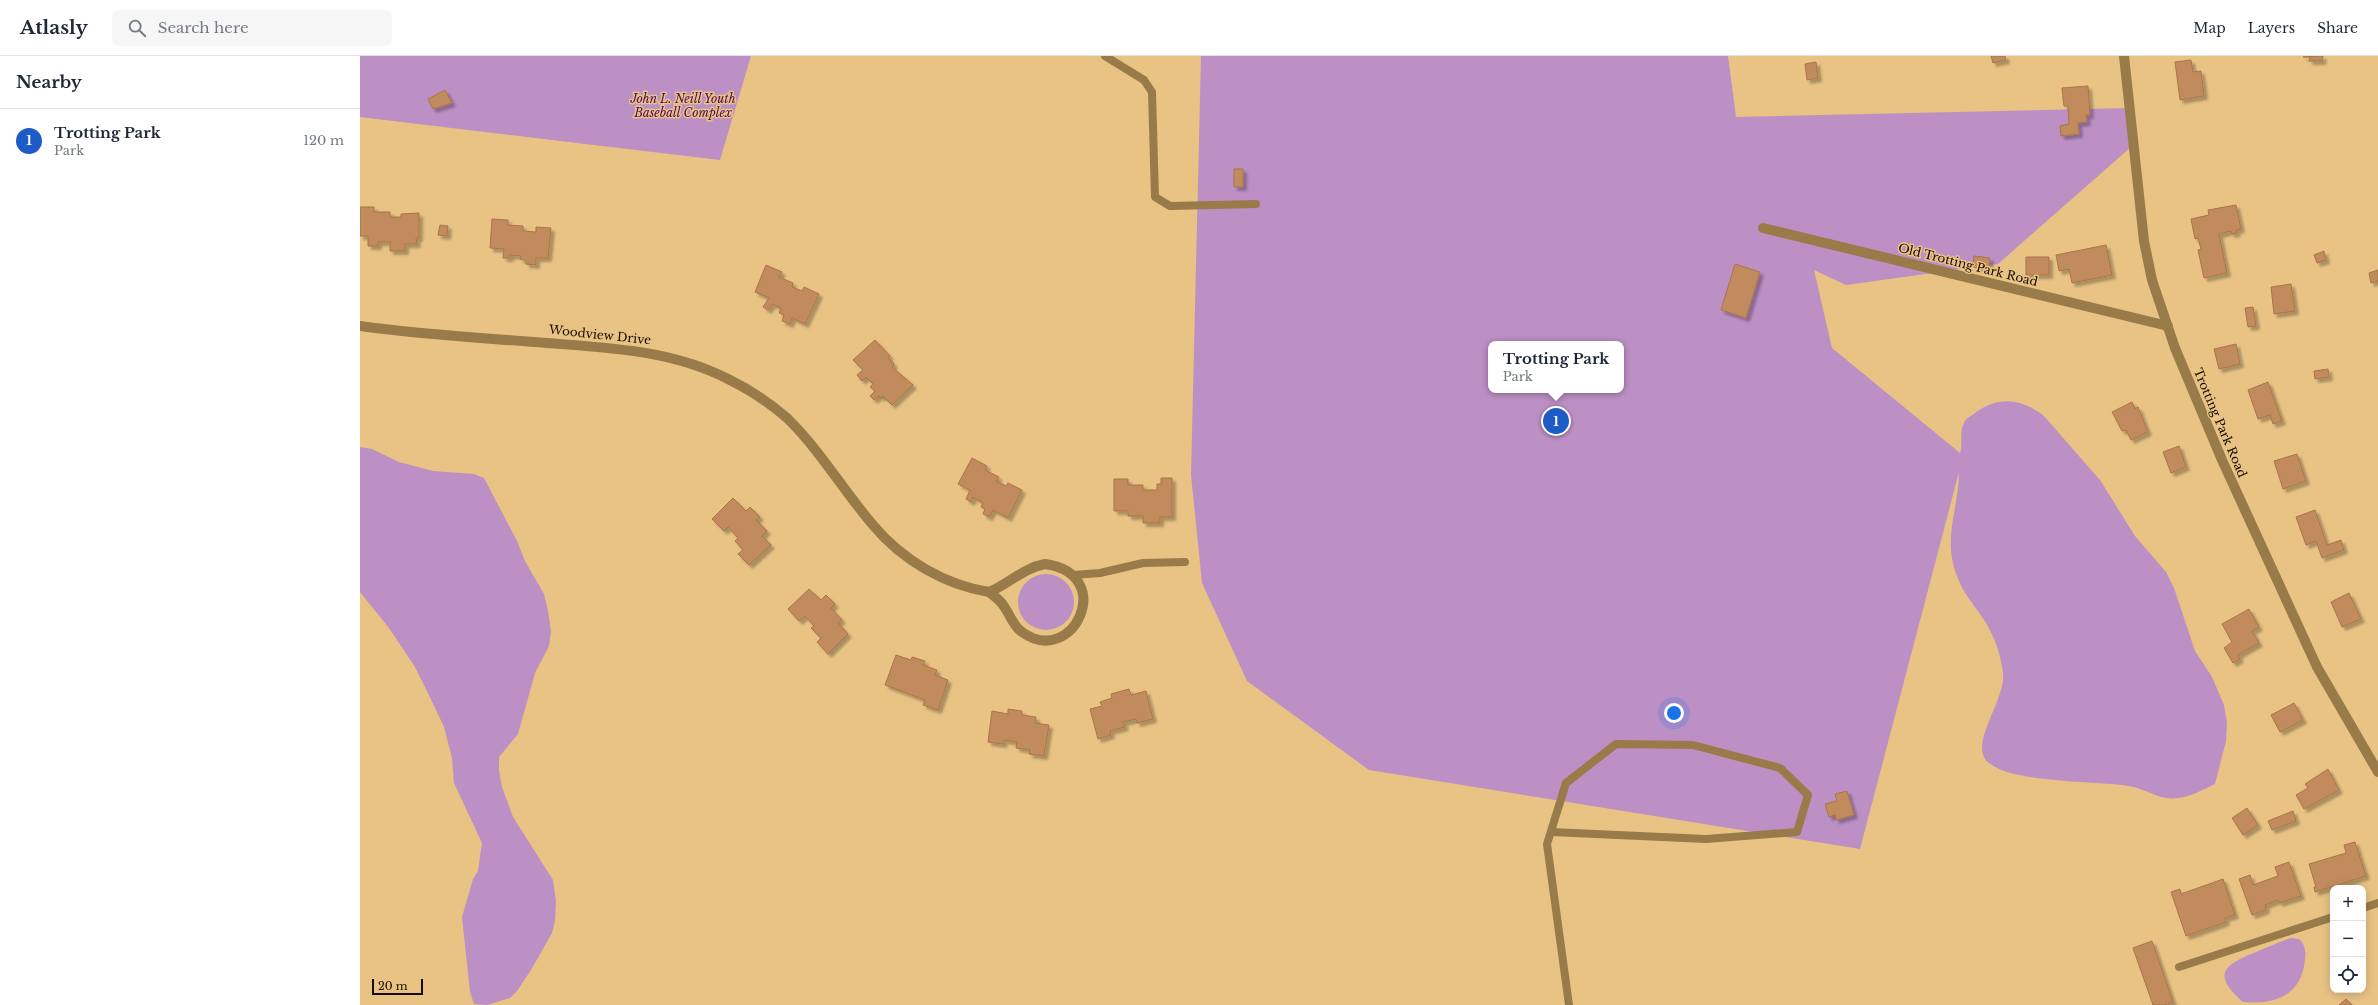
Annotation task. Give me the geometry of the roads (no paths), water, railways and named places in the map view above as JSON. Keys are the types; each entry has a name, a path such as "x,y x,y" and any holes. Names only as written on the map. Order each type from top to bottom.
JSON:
{"street":[{"name":"Trotting Park Road","path":"2124,56 2144,241 2152,280 2186,378 2317,667 2378,772"},
{"name":"Old Trotting Park Road","path":"1763,228 2168,326"},
{"name":"Woodview Drive","path":"360,326 418,333 634,350 682,360 705,368 750,392 786,418 822,458 874,527 914,561 949,581 989,592 1002,604 1015,625 1022,632 1032,638 1052,640 1070,631 1082,614 1083,594 1073,576 1055,565 1044,564 1024,570 1006,585 989,592"}],"lane":[{"path":"1105,56 1144,80 1152,92 1154,197 1170,206 1256,204"},
{"path":"1073,576 1100,573 1143,563 1185,562"},
{"path":"1551,832 1706,840 1797,832 1808,795 1780,768 1692,745 1616,744 1566,783 1547,844 1569,1005"},
{"path":"2366,907 2378,903"},
{"path":"2180,967 2330,918"}],"place":[{"name":"Trotting Park","path":"1556,421"}],"park label":[{"name":"John L. Neill Youth Baseball Complex","path":"683,106"}]}
